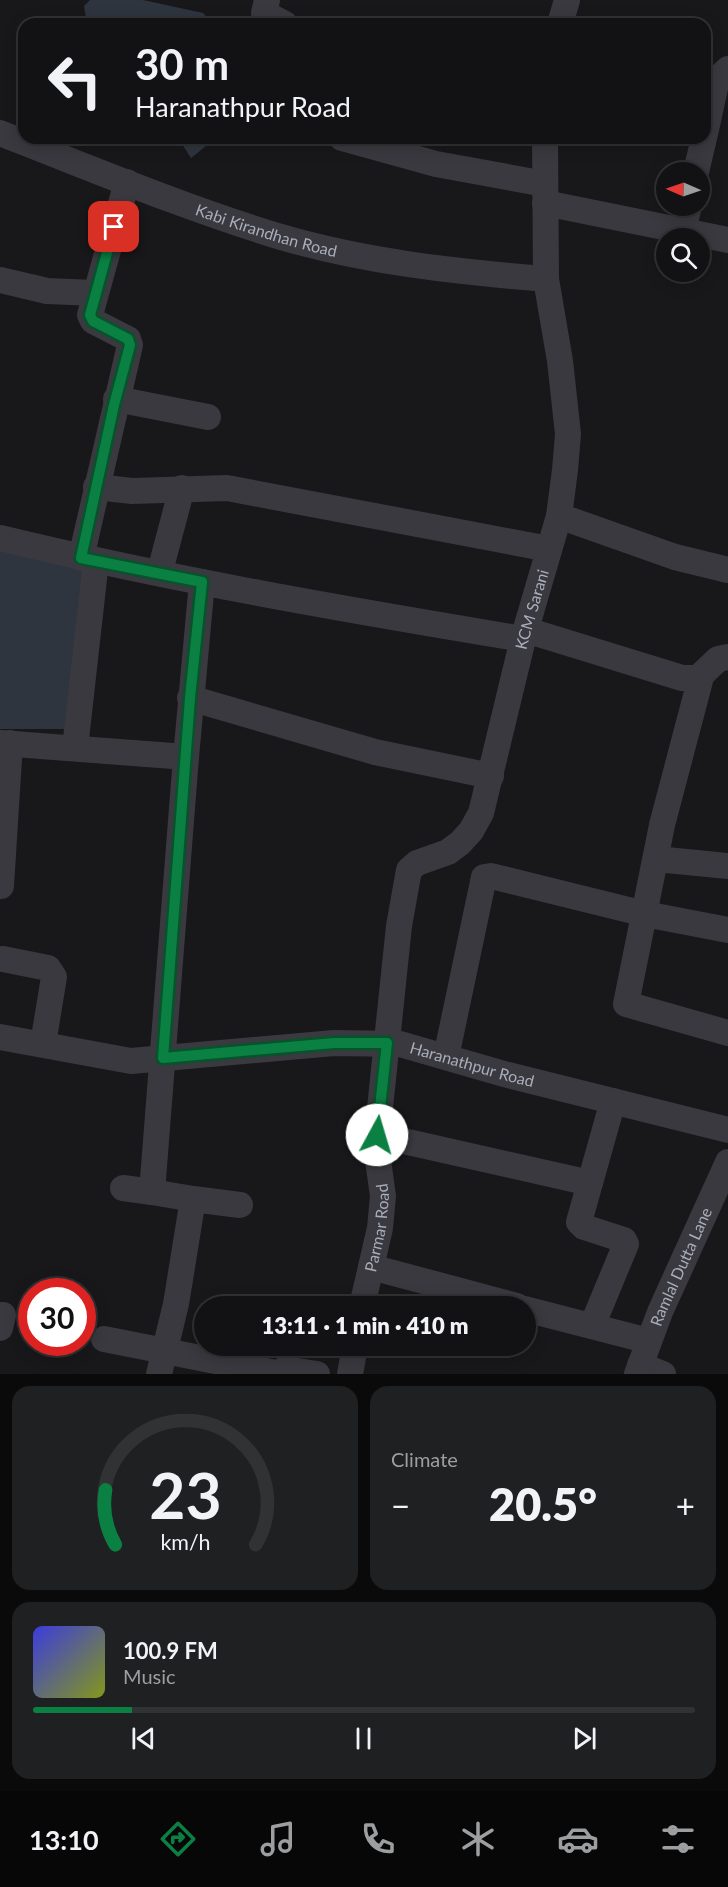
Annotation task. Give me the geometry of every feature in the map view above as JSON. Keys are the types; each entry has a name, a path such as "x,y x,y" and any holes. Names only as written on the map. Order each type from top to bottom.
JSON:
{"street":[{"path":"267,0 264,12 274,18"},
{"path":"562,18 567,0"},
{"path":"711,108 717,79 728,69"},
{"name":"Kabi Kirandhan Road","path":"0,133 18,140"},
{"name":"Kabi Kirandhan Road","path":"29,144 127,182 283,237 422,267 546,279"},
{"path":"364,144 672,228"},
{"name":"KCM Sarani","path":"387,1043 399,926 409,870 417,863 448,852 471,831 481,813 525,634 559,516 568,434 560,361 546,279 545,144"},
{"path":"698,162 703,144"},
{"path":"75,748 88,560 96,487 130,345 128,339 91,318 95,293 127,182"},
{"path":"710,236 728,240"},
{"path":"0,280 47,291 95,293"},
{"path":"116,399 208,417"},
{"path":"96,487 132,491 227,488 549,549"},
{"path":"160,572 182,488"},
{"path":"559,516 675,557 728,570"},
{"path":"0,538 88,560 160,572 315,605 525,634 682,678 701,677"},
{"path":"152,1192 190,698 202,582"},
{"path":"728,657 718,659 701,677 656,859 626,1005 728,1033"},
{"path":"190,698 381,754 491,776"},
{"path":"1,886 5,743 186,757"},
{"path":"656,859 728,866"},
{"path":"446,1057 484,877 491,876 645,914 728,930"},
{"path":"3,959 48,968 54,977 43,1044"},
{"name":"Haranathpur Road","path":"0,1037 131,1061 334,1043 400,1044 728,1130"},
{"name":"Parmar Road","path":"364,1296 380,1228 383,1196 376,1153 387,1043"},
{"path":"591,1326 626,1244 624,1240 581,1225 580,1219 613,1101"},
{"path":"377,1135 590,1183"},
{"name":"Ramlal Dutta Lane","path":"647,1371 649,1341 728,1162"},
{"path":"123,1188 240,1205"},
{"path":"162,1363 176,1305 193,1199"},
{"path":"371,1267 480,1296"},
{"path":"536,1312 649,1341"},
{"path":"104,1339 162,1363 276,1374 285,1369 317,1374"},
{"path":"350,1374 353,1356"}],"shaded area":[{"path":"90,0 143,0 203,13 208,18 86,18 84,6"},
{"path":"182,144 208,144 191,158"},
{"path":"0,543 94,563 73,729 0,729"}],"route":[{"path":"114,227 90,315 93,321 128,339 130,345 111,418 81,558 202,582 190,698 163,1058 334,1043 387,1043 377,1135"}]}
